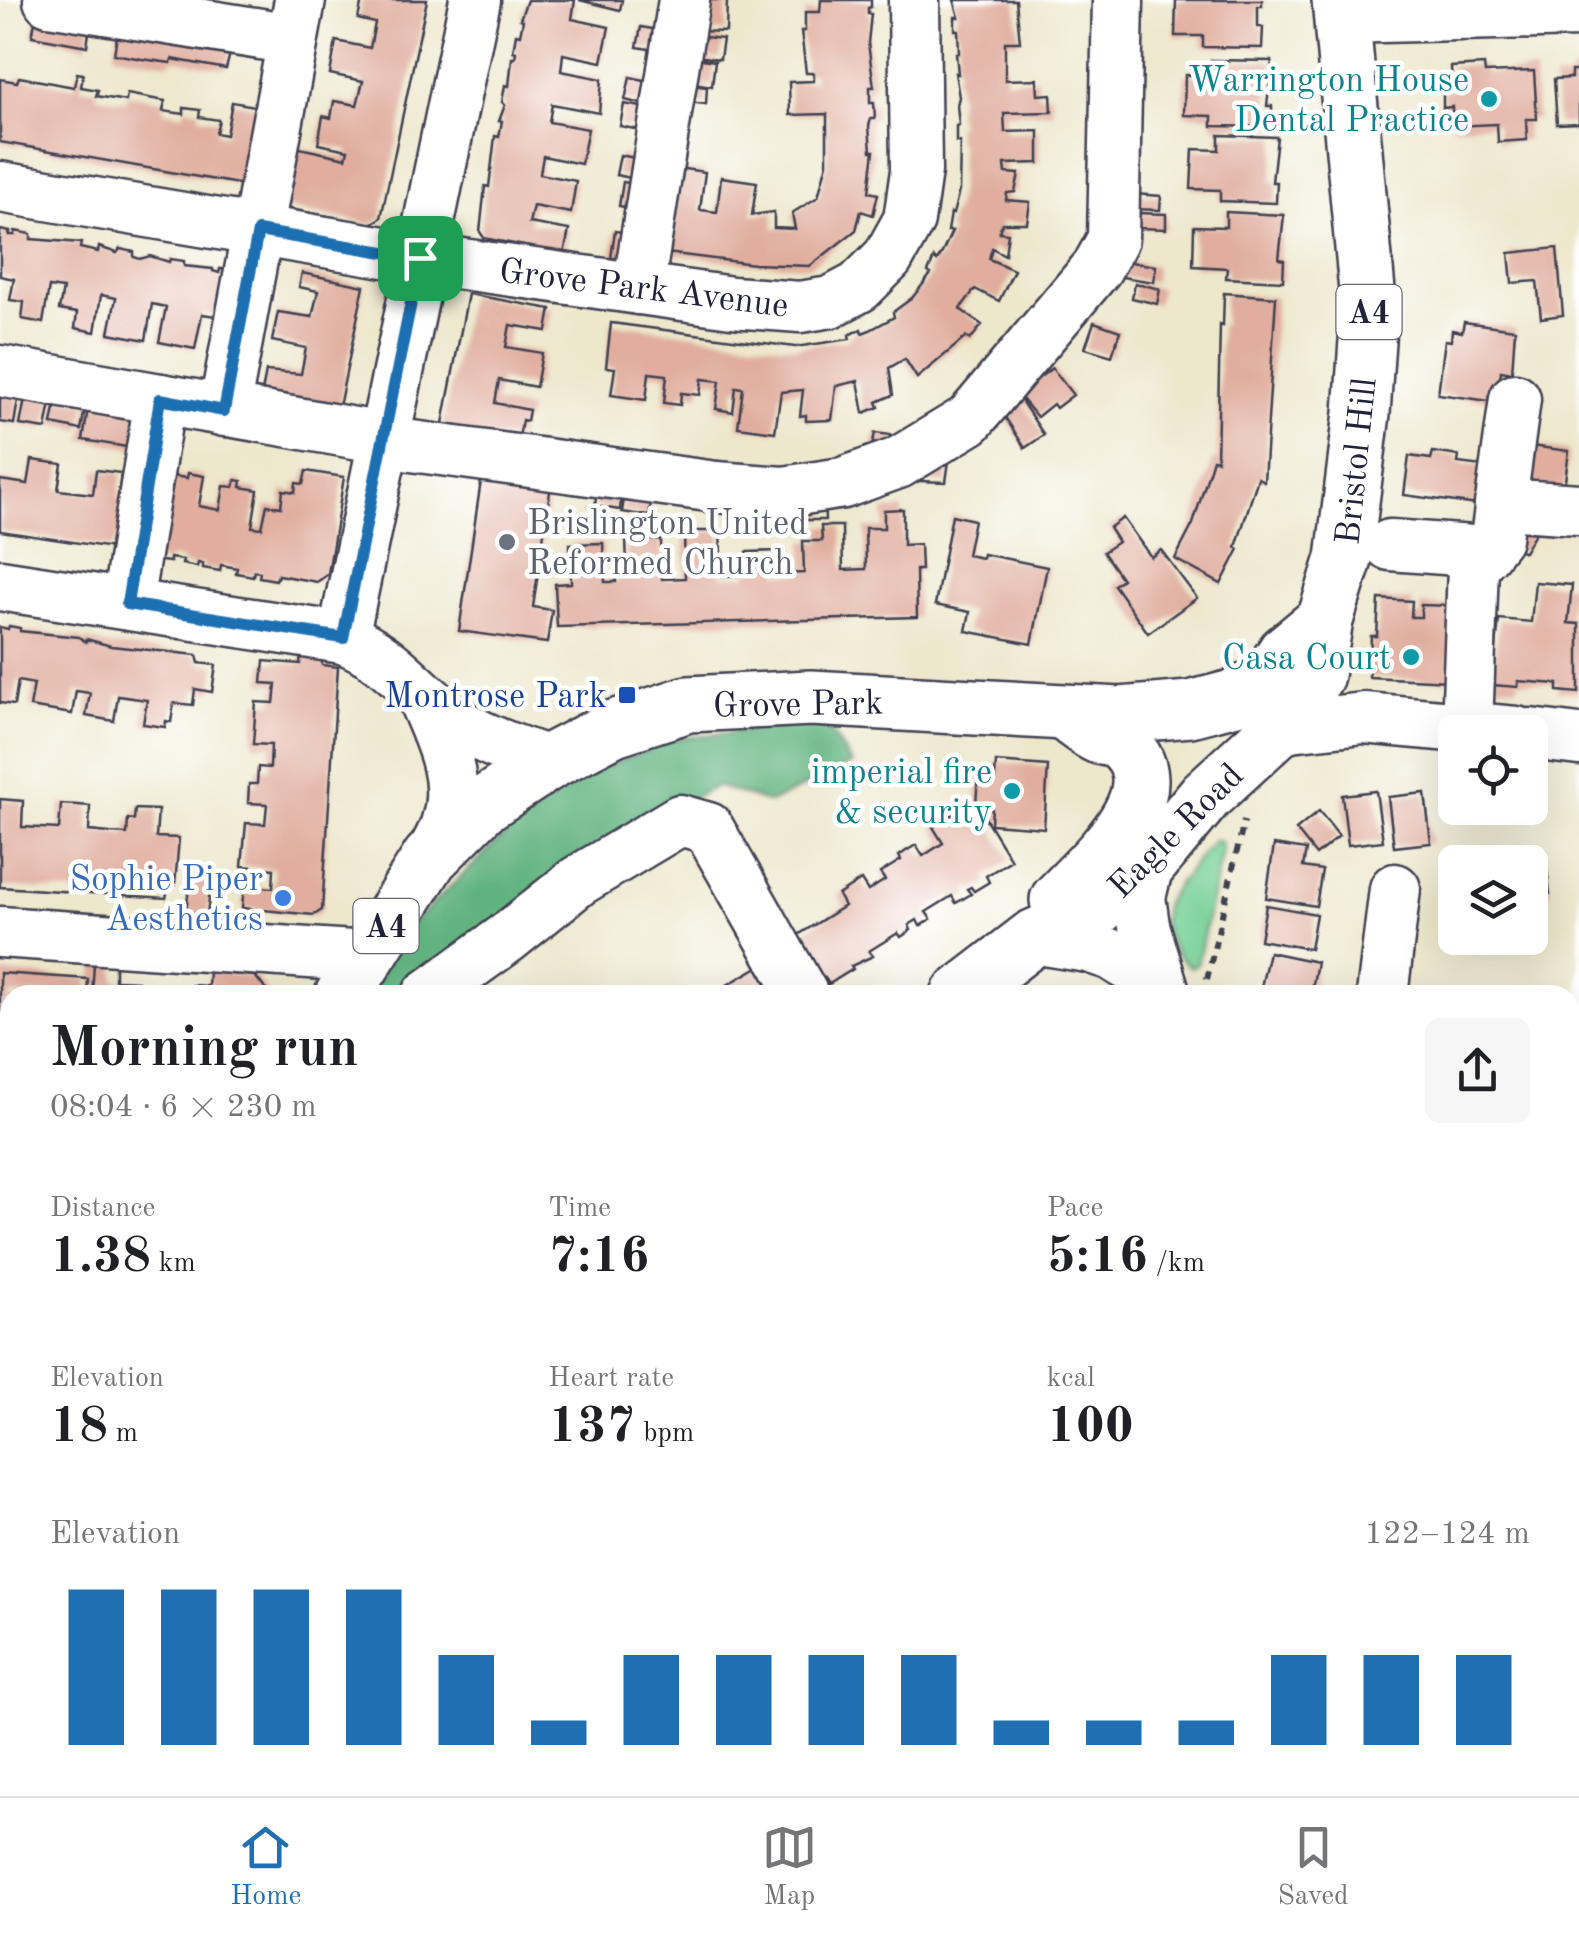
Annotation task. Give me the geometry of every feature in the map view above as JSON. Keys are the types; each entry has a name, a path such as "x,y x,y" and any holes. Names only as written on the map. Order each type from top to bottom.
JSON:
{"highway":[{"name":"Bristol Hill","path":"1283,703 1316,675 1324,620 1344,559 1362,412 1370,312 1341,9"},
{"name":"A4","path":"1059,710 1120,715 1190,709 1236,697 1283,703"},
{"name":"Grove Park","path":"548,762 614,728 688,704 812,698 1059,710"},
{"name":"Eagle Road","path":"972,985 1033,938 1092,912 1148,865 1283,703"},
{"name":"Eagle Road","path":"1033,938 1060,898 1109,849 1130,817 1138,796 1138,774 1129,752 1118,740 1098,736 1059,710"},
{"name":"A4","path":"355,976 430,858 482,806 548,762"}],"street":[{"path":"49,0 274,36 284,43 290,55"},
{"path":"224,411 300,0"},
{"path":"343,638 475,0"},
{"path":"638,289 684,0"},
{"name":"Grove Park Avenue","path":"0,187 420,258 638,289 800,307 831,302 859,287 888,258 909,220 916,172 914,0"},
{"path":"0,371 383,440 649,481 784,492 843,483 898,463 969,420 1097,268 1113,240 1118,0"},
{"path":"1341,9 1579,12"},
{"path":"127,604 160,399"},
{"path":"1468,715 1473,568 1496,538 1515,399"},
{"path":"1500,504 1579,510"},
{"path":"1390,544 1486,552"},
{"path":"0,585 343,638 368,647 388,661 422,696 454,720 494,742 548,762"},
{"path":"422,696 448,757 451,790 448,820 430,858"},
{"path":"1283,703 1364,718 1438,724"},
{"path":"1548,736 1579,740"},
{"path":"442,985 578,881 680,820 708,828 797,985"},
{"path":"1148,865 1140,897 1144,926 1173,985"},
{"path":"1383,985 1396,889"},
{"path":"0,932 355,976"},
{"path":"1033,938 1112,955 1164,985"}],"path":[{"path":"1179,985 1244,820"}],"green space":[{"path":"806,723 829,728 852,764 770,803 716,786 641,827 463,985 372,985 400,935 527,813 589,773 674,739"},
{"path":"1214,840 1220,842 1222,850 1197,964 1190,967 1168,939 1163,913 1174,890"}],"building":[{"path":"362,0 427,0 381,218 371,224 268,205 281,144 346,158 348,150 318,144 323,116 331,118 334,101 357,105 363,81 330,74 336,41 370,48 375,23 358,19"},
{"path":"527,0 575,0 572,19 609,27 602,62 563,54 561,71 602,79 599,113 552,104 549,122 588,129 581,164 543,156 540,174 576,181 571,213 533,206 529,223 569,230 564,254 484,238 480,232 485,186 489,187 495,136 499,137 505,105 505,85 509,86 516,34 520,35 520,19"},
{"path":"579,0 622,0 620,10"},
{"path":"699,0 727,0 726,32 698,31"},
{"path":"821,0 871,0 868,43 874,87 870,87 870,103 874,103 875,119 871,119 869,126 874,151 869,192 878,194 873,215 861,211 856,230 810,266 754,264 650,251 670,167 705,172 700,210 717,212 721,177 757,182 752,215 774,212 774,228 795,229 792,213 818,197 827,163 827,114 790,115 789,82 814,81 814,73 806,73 801,31 805,31 805,12 820,12"},
{"path":"954,0 1016,0 1020,42 1005,42 1005,80 1037,79 1038,95 1051,94 1052,112 1004,113 1005,132 1039,131 1039,163 1005,164 1006,173 1019,174 1015,192 1007,193 1006,200 1030,202 1027,223 1002,223 999,232 1008,233 1005,255 992,248 989,259 1014,270 999,301 975,289 960,309 982,325 970,340 966,337 917,378 905,359 889,368 893,395 864,413 858,381 836,386 832,420 806,421 806,415 800,416 803,390 781,392 775,432 738,427 743,388 736,387 733,412 716,409 720,381 702,379 700,395 681,393 680,405 664,403 667,375 649,373 646,400 611,395 615,368 606,367 611,323 795,347 850,339 849,335 861,329 862,333 894,317 893,312 912,298 931,274 928,272 934,258 937,261 952,231 948,231 951,213 959,191 959,97 955,73 958,74 959,53 955,17 959,17"},
{"path":"1176,0 1262,0 1262,6 1258,6 1258,27 1263,27 1262,48 1203,47 1203,36 1175,36"},
{"path":"38,7 234,38 226,69 172,59 171,63 142,59 114,54 118,30 90,26 87,46 32,36"},
{"path":"641,27 670,32 666,52 637,47"},
{"path":"697,36 723,39 720,59 694,56"},
{"path":"689,57 715,61 712,86 686,82"},
{"path":"1211,60 1272,61 1267,106 1272,106 1272,127 1212,126 1212,116 1184,115 1185,75 1211,75"},
{"name":"Warrington House Dental Practice","path":"1484,65 1485,73 1534,71 1537,119 1526,119 1527,140 1498,142 1497,124 1453,126 1452,107 1443,108 1443,90 1452,90 1451,67"},
{"path":"1571,71 1579,71 1579,123 1557,124 1554,79 1571,78"},
{"path":"77,73 83,74 81,87 98,90 96,96 126,101 127,94 165,101 163,111 184,114 184,108 200,110 199,117 219,120 216,133 226,135 232,102 266,108 261,188 0,142 0,79 17,82 19,77 74,87"},
{"path":"630,77 659,83 654,107 625,100"},
{"path":"682,84 707,87 706,104 679,101"},
{"path":"624,104 653,109 649,132 620,126"},
{"path":"1219,135 1277,137 1272,182 1277,182 1276,203 1220,201 1220,190 1191,189 1193,149 1219,150"},
{"path":"620,155 644,160 641,180 616,175"},
{"path":"623,182 645,186 642,210 619,206"},
{"path":"1134,194 1161,196 1160,210 1133,209"},
{"path":"1226,212 1284,215 1279,259 1284,260 1283,281 1226,278 1227,268 1193,266 1194,226 1226,227"},
{"path":"1137,213 1166,214 1166,229 1137,228"},
{"path":"0,230 10,232 9,235 15,235 15,231 31,234 31,239 81,243 80,248 98,252 99,247 117,253 120,249 134,252 134,257 140,259 150,256 169,262 184,261 184,266 219,273 220,269 235,271 209,352 216,316 202,314 195,349 159,342 166,307 152,304 146,340 109,333 116,298 101,295 95,332 75,328 77,313 59,310 63,289 49,287 43,323 22,319 24,302 10,300 14,279 0,276"},
{"path":"615,231 636,234 632,261 611,258"},
{"path":"1557,248 1563,315 1541,318 1537,281 1512,283 1509,253"},
{"path":"1124,261 1156,266 1154,282 1122,277"},
{"path":"302,273 364,286 339,407 261,398 266,371 301,374 306,348 272,341 278,312 312,317 318,291 299,287"},
{"path":"1135,283 1160,289 1157,304 1132,298"},
{"path":"1224,293 1276,297 1264,481 1258,478 1236,547 1239,549 1221,584 1175,559 1193,524 1213,459 1217,460"},
{"path":"468,294 551,309 547,331 510,325 506,347 542,353 536,387 499,380 495,403 529,410 527,421 522,420 519,438 440,439"},
{"path":"1094,322 1120,331 1112,356 1085,348"},
{"path":"1464,322 1515,329 1512,373 1501,371 1497,402 1438,394 1445,340 1451,341 1452,330 1462,332"},
{"path":"1052,368 1073,395 1037,417 1018,394"},
{"path":"0,390 19,394 14,424 0,422"},
{"path":"26,394 52,398 46,429 20,425"},
{"path":"1018,396 1044,435 1025,448 999,408"},
{"path":"57,398 86,403 81,430 52,424"},
{"path":"89,402 152,412 146,450 83,440"},
{"path":"875,433 898,436 869,460"},
{"path":"952,440 946,482 919,481 917,457"},
{"path":"1531,446 1569,451 1563,495 1526,490"},
{"path":"1433,452 1459,456 1458,463 1483,466 1478,505 1404,495 1409,456 1431,459"},
{"path":"32,460 62,464 58,490 93,494 96,470 121,473 118,498 138,501 112,548 0,531 0,480 28,484"},
{"name":"Brislington United Reformed Church","path":"483,467 552,478 533,607 552,610 547,643 459,631"},
{"path":"306,471 344,477 328,574 317,582 278,575 276,580 259,577 260,572 254,571 253,576 236,573 237,568 221,565 220,571 170,558 170,562 152,560 171,476 204,476 199,506 220,510 224,486 234,487 236,480 242,481 241,487 258,490 252,527 262,528 267,505 281,507 283,490 295,492 296,483 303,484"},
{"path":"598,480 623,484 620,510 595,506"},
{"path":"626,484 653,488 649,516 622,512"},
{"path":"802,495 824,495 825,520 802,520"},
{"path":"903,509 903,545 920,544 917,617 557,627 555,584 571,583 570,544 603,543 605,582 616,582 615,565 627,565 626,540 661,540 662,579 685,578 684,531 720,531 722,576 748,575 747,552 779,551 779,574 804,573 803,541 822,541 821,526 842,526 843,570 866,569 865,528 884,528 884,510"},
{"path":"1520,514 1539,526 1524,552 1505,541"},
{"path":"952,515 974,520 967,555 982,558 983,554 1047,567 1032,644 966,631 970,612 935,605"},
{"path":"1123,518 1151,557 1161,550 1197,598 1148,633 1114,585 1122,579 1103,552 1118,542 1109,528"},
{"path":"1535,582 1572,585 1568,623 1579,624 1579,693 1558,691 1558,684 1518,681 1518,687 1492,685 1499,619 1531,622"},
{"name":"Casa Court","path":"1379,599 1412,601 1411,617 1421,617 1421,605 1454,606 1450,681 1369,677 1371,636 1377,636"},
{"path":"0,627 111,646 197,655 199,663 216,665 212,692 195,689 193,705 174,703 171,722 166,721 165,727 143,724 147,700 118,696 114,721 86,716 90,693 76,691 72,714 30,707 34,684 18,681 14,705 0,703"},
{"path":"301,654 322,656 322,665 338,667 322,910 314,915 242,908 244,886 273,888 274,869 242,866 246,823 265,824 267,804 248,803 249,784 257,784 258,767 270,768 271,745 253,744 256,702 274,703 276,684 262,683 264,661 300,664"},
{"name":"imperial fire & security","path":"996,762 1048,766 1044,828 991,824 992,806 976,805 978,775 995,777"},
{"path":"1376,791 1383,841 1348,845 1342,795"},
{"path":"1425,793 1431,843 1394,847 1388,797"},
{"path":"0,799 23,801 22,827 59,829 61,804 78,805 90,806 89,831 127,834 128,819 134,820 135,809 158,810 156,837 179,838 175,885 169,885 166,898 0,887"},
{"path":"964,807 973,822 984,816 1011,860 986,876 989,882 974,891 971,887 967,889 971,894 956,903 952,896 926,912 931,919 920,926 917,920 909,925 911,930 901,937 898,933 869,951 873,956 851,966 853,969 829,984 825,978 811,985 784,944 844,906 838,895 861,880 868,891 885,880 880,873 901,860 899,856 906,851 916,845 923,856 943,843 933,827"},
{"path":"1319,811 1339,836 1316,855 1296,830"},
{"path":"1274,845 1306,850 1303,867 1322,870 1316,906 1266,898"},
{"path":"191,872 212,874 207,914 186,912"},
{"path":"1266,905 1316,914 1310,949 1260,940"},
{"path":"1269,952 1317,962 1313,985 1261,985"},
{"path":"765,963 777,985 727,985"},
{"path":"94,964 115,965 115,980 138,981 138,985 93,985"},
{"path":"209,972 255,976 262,985 208,985"},
{"path":"0,973 88,979 88,985 0,985"}],"place":[{"name":"Warrington House Dental Practice","path":"1489,99"},
{"name":"Brislington United Reformed Church","path":"507,542"},
{"name":"Casa Court","path":"1411,657"},
{"name":"Montrose Park","path":"627,695"},
{"name":"imperial fire & security","path":"1012,791"},
{"name":"Sophie Piper Aesthetics","path":"283,898"}],"route":[{"path":"258,231 420,258 343,638 127,604 160,399 224,411 258,231"}]}
